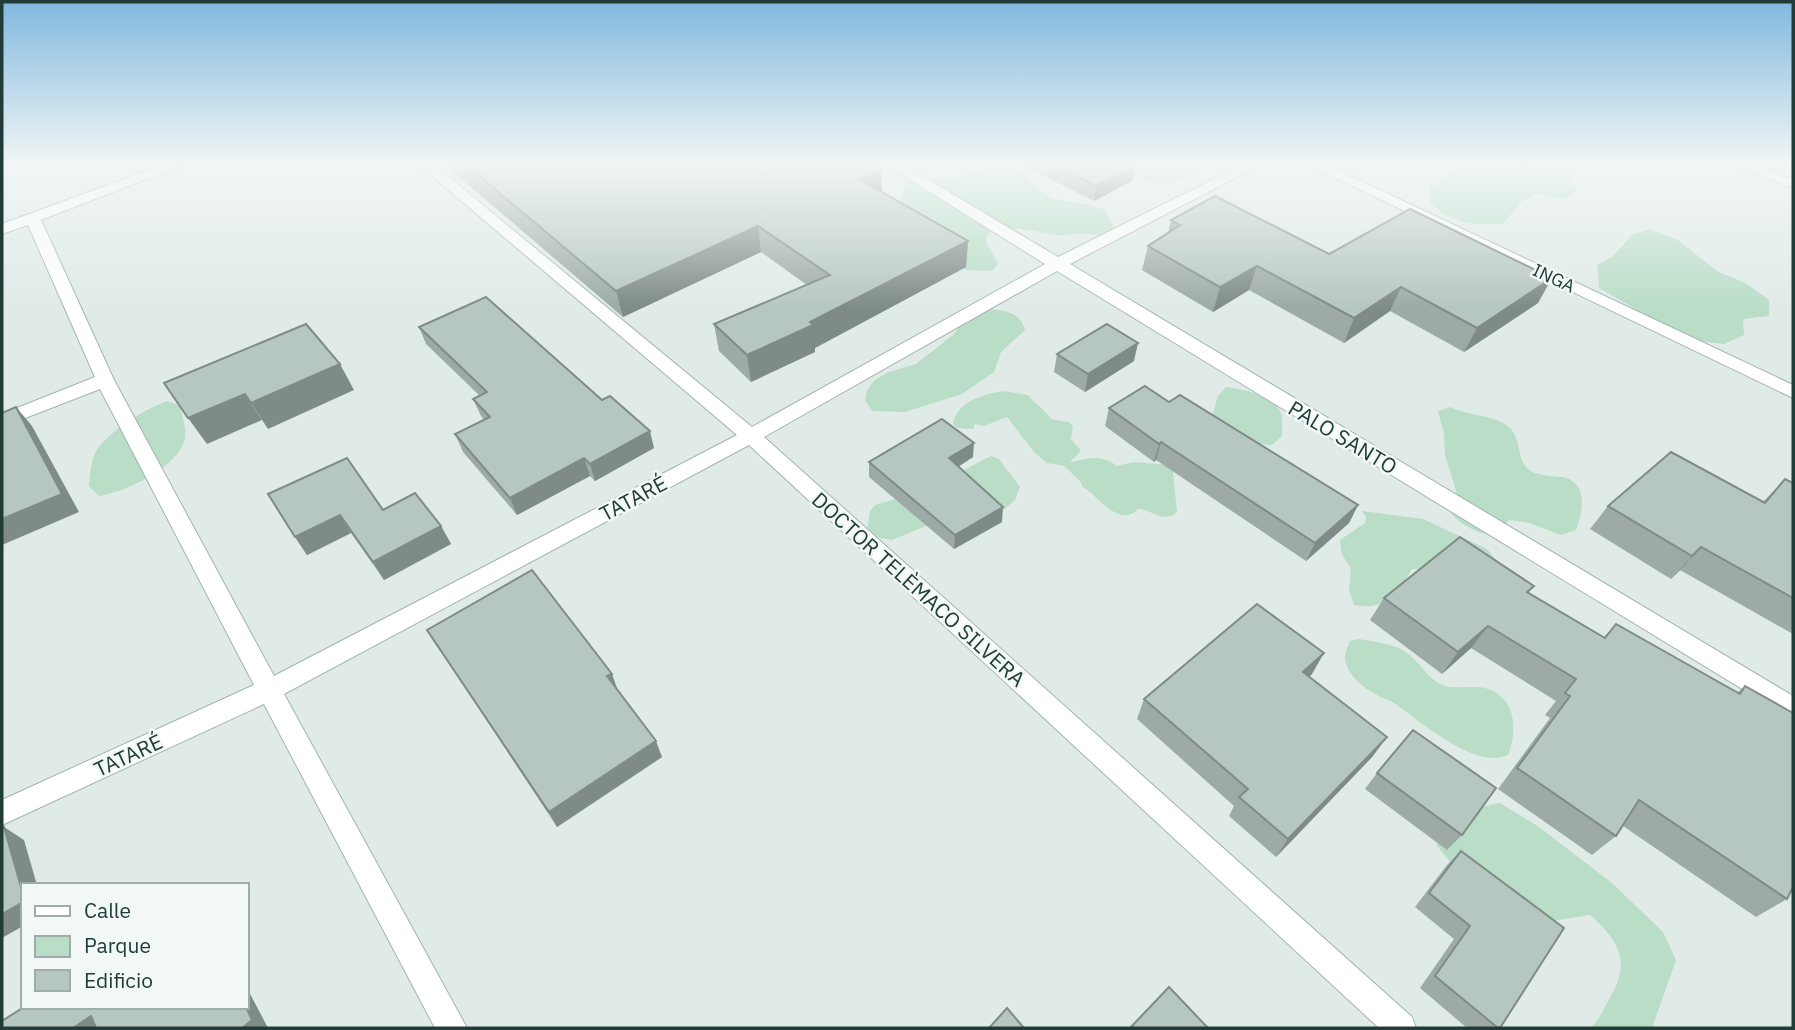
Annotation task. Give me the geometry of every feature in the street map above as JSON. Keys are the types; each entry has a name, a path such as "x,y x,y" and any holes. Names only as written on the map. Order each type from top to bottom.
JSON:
{"street":[{"path":"2,229 49,212"},
{"name":"DOCTOR TELÈMACO SILVERA","path":"483,212 751,436 1401,1028"},
{"name":"PALO SANTO","path":"971,212 1793,709"},
{"name":"TATARÉ","path":"2,813 269,690 751,436 1057,264 1160,212"},
{"name":"INGA","path":"1415,212 1793,392"},
{"path":"33,218 105,380 452,1028"},
{"path":"2,421 105,380"}],"green space":[{"path":"902,212 1106,212 1113,226 1111,233 1101,235 1059,235 1022,229 995,231 987,234 986,241 998,264 992,271 965,270 902,215"},
{"path":"1442,212 1513,212 1503,224 1464,222"},
{"path":"1650,229 1678,240 1717,271 1747,284 1769,300 1769,316 1743,319 1744,335 1724,344 1689,340 1599,288 1597,265 1612,257 1632,235"},
{"path":"984,309 1014,315 1019,318 1025,330 1001,352 994,372 962,394 905,412 872,411 865,400 867,390 874,381 886,373 916,364 953,335 971,312"},
{"path":"1226,387 1265,397 1277,407 1281,413 1282,436 1272,445 1205,439 1218,396"},
{"path":"1003,391 1028,395 1051,419 1068,422 1073,426 1071,439 1081,451 1070,462 1094,458 1105,459 1117,466 1133,462 1168,465 1173,471 1177,512 1163,517 1138,509 1124,515 1109,509 1064,466 1047,463 1035,453 1007,417 984,426 975,424 973,429 957,428 953,424 955,416 972,400"},
{"path":"167,401 180,406 185,439 180,450 172,460 149,477 99,496 89,486 92,461 98,448 130,420"},
{"path":"1451,407 1504,423 1514,433 1526,467 1538,474 1571,480 1577,485 1582,507 1576,530 1561,535 1529,523 1509,520 1495,537 1471,528 1455,518 1451,513 1454,508 1461,507 1445,455 1444,433 1438,411"},
{"path":"991,456 999,459 1020,487 1015,500 998,515 926,526 892,540 873,537 867,531 870,511 875,505 921,492"},
{"path":"1362,511 1423,519 1487,549 1500,565 1412,569 1389,599 1374,605 1354,605 1349,590 1351,568 1342,555 1340,540 1365,523 1366,517"},
{"path":"1358,639 1404,651 1442,685 1485,688 1503,698 1509,706 1513,725 1508,755 1495,758 1464,750 1362,685 1350,672 1345,658 1350,641"},
{"path":"1500,803 1539,827 1612,883 1663,932 1676,960 1652,1028 1590,1028 1615,988 1621,965 1620,955 1610,935 1590,915 1553,921 1456,869 1437,846 1442,830 1453,821 1486,806"}],"building":[{"path":"522,212 917,212 968,241 810,322 813,325 747,355 714,324 830,275 758,226 616,291"},
{"path":"1186,212 1247,212 1329,254 1404,212 1416,212 1552,278 1477,328 1401,287 1354,318 1257,266 1220,287 1148,246 1180,225 1171,220"},
{"path":"486,297 602,400 610,396 650,431 590,464 584,458 510,498 455,434 490,417 473,399 487,392 419,327"},
{"path":"306,324 340,364 251,403 245,394 188,418 164,383"},
{"path":"1107,324 1138,343 1088,374 1057,354"},
{"path":"1145,386 1169,402 1180,395 1358,505 1315,543 1161,442 1159,444 1109,408"},
{"path":"16,407 62,494 2,519 2,413"},
{"path":"942,419 974,443 949,458 1003,507 955,535 869,462"},
{"path":"1671,452 1765,503 1785,479 1793,483 1793,598 1701,547 1692,556 1608,506"},
{"path":"347,458 383,510 415,493 441,526 373,562 340,515 295,537 268,494"},
{"path":"1460,537 1534,586 1527,592 1605,638 1616,624 1740,694 1745,686 1793,713 1793,887 1787,899 1639,800 1616,836 1517,768 1570,696 1565,693 1576,679 1488,626 1458,652 1384,598"},
{"path":"532,570 612,674 607,676 656,741 549,812 427,630"},
{"path":"1257,604 1324,653 1303,672 1387,737 1288,839 1239,797 1248,789 1144,699"},
{"path":"1413,730 1496,788 1462,835 1377,773"},
{"path":"4,827 21,887 21,903 2,914"},
{"path":"1461,851 1564,928 1500,1028 1435,976 1470,926 1429,893"},
{"path":"1169,987 1208,1028 1130,1028"},
{"path":"1007,1008 1024,1028 989,1028"},
{"path":"21,1009 247,1009 252,1020 242,1028 96,1028 91,1016 73,1028 2,1028 2,1021"}]}
